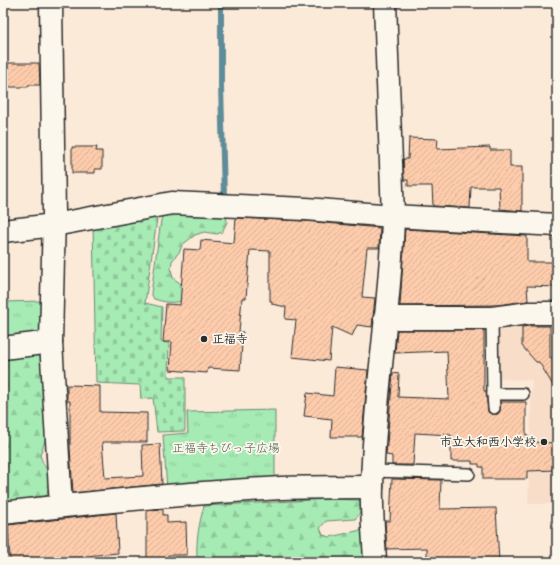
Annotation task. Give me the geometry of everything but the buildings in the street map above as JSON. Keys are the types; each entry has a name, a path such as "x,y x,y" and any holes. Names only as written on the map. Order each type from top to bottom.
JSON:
{"street":[{"path":"51,3 54,224 51,342 60,506"},
{"path":"375,562 372,479 378,388 392,251 393,216 385,3"},
{"path":"3,231 54,224 172,203 306,208 393,216 557,225"},
{"path":"386,318 492,318 529,313 557,313"},
{"path":"3,348 51,342"},
{"path":"3,513 60,506 282,488 372,479"}],"lane":[{"path":"492,318 494,408"},
{"path":"493,394 523,394"},
{"path":"372,479 469,474"}],"shaded area":[{"name":"市立大和西小学校","path":"557,318 557,562 551,562 553,504 528,504 532,380 499,379 498,321"}],"green space":[{"path":"172,211 226,215 227,222 222,232 217,234 204,232 195,235 182,245 180,251 172,261 171,269 173,278 184,286 187,299 179,302 154,299 151,293 161,220 163,216"},
{"path":"158,212 145,303 162,307 161,342 169,343 168,377 185,377 185,431 157,432 153,398 141,399 140,385 96,383 93,223"},
{"path":"41,301 41,333 3,342 3,302"},
{"path":"30,355 41,356 46,438 40,455 47,470 49,480 46,497 15,503 9,500 4,491 3,483 3,358"},
{"name":"正福寺ちびっ子広場","path":"275,410 275,483 167,489 163,435 188,433 187,412"},
{"path":"329,499 359,500 360,511 359,515 355,519 326,521 320,528 323,535 330,537 361,530 365,533 366,562 299,562 297,560 282,562 201,562 197,558 198,532 204,506"}],"waterway":[{"path":"221,3 221,86 224,196"}],"place":[{"name":"正福寺","path":"204,339"},
{"name":"市立大和西小学校","path":"544,442"}]}
